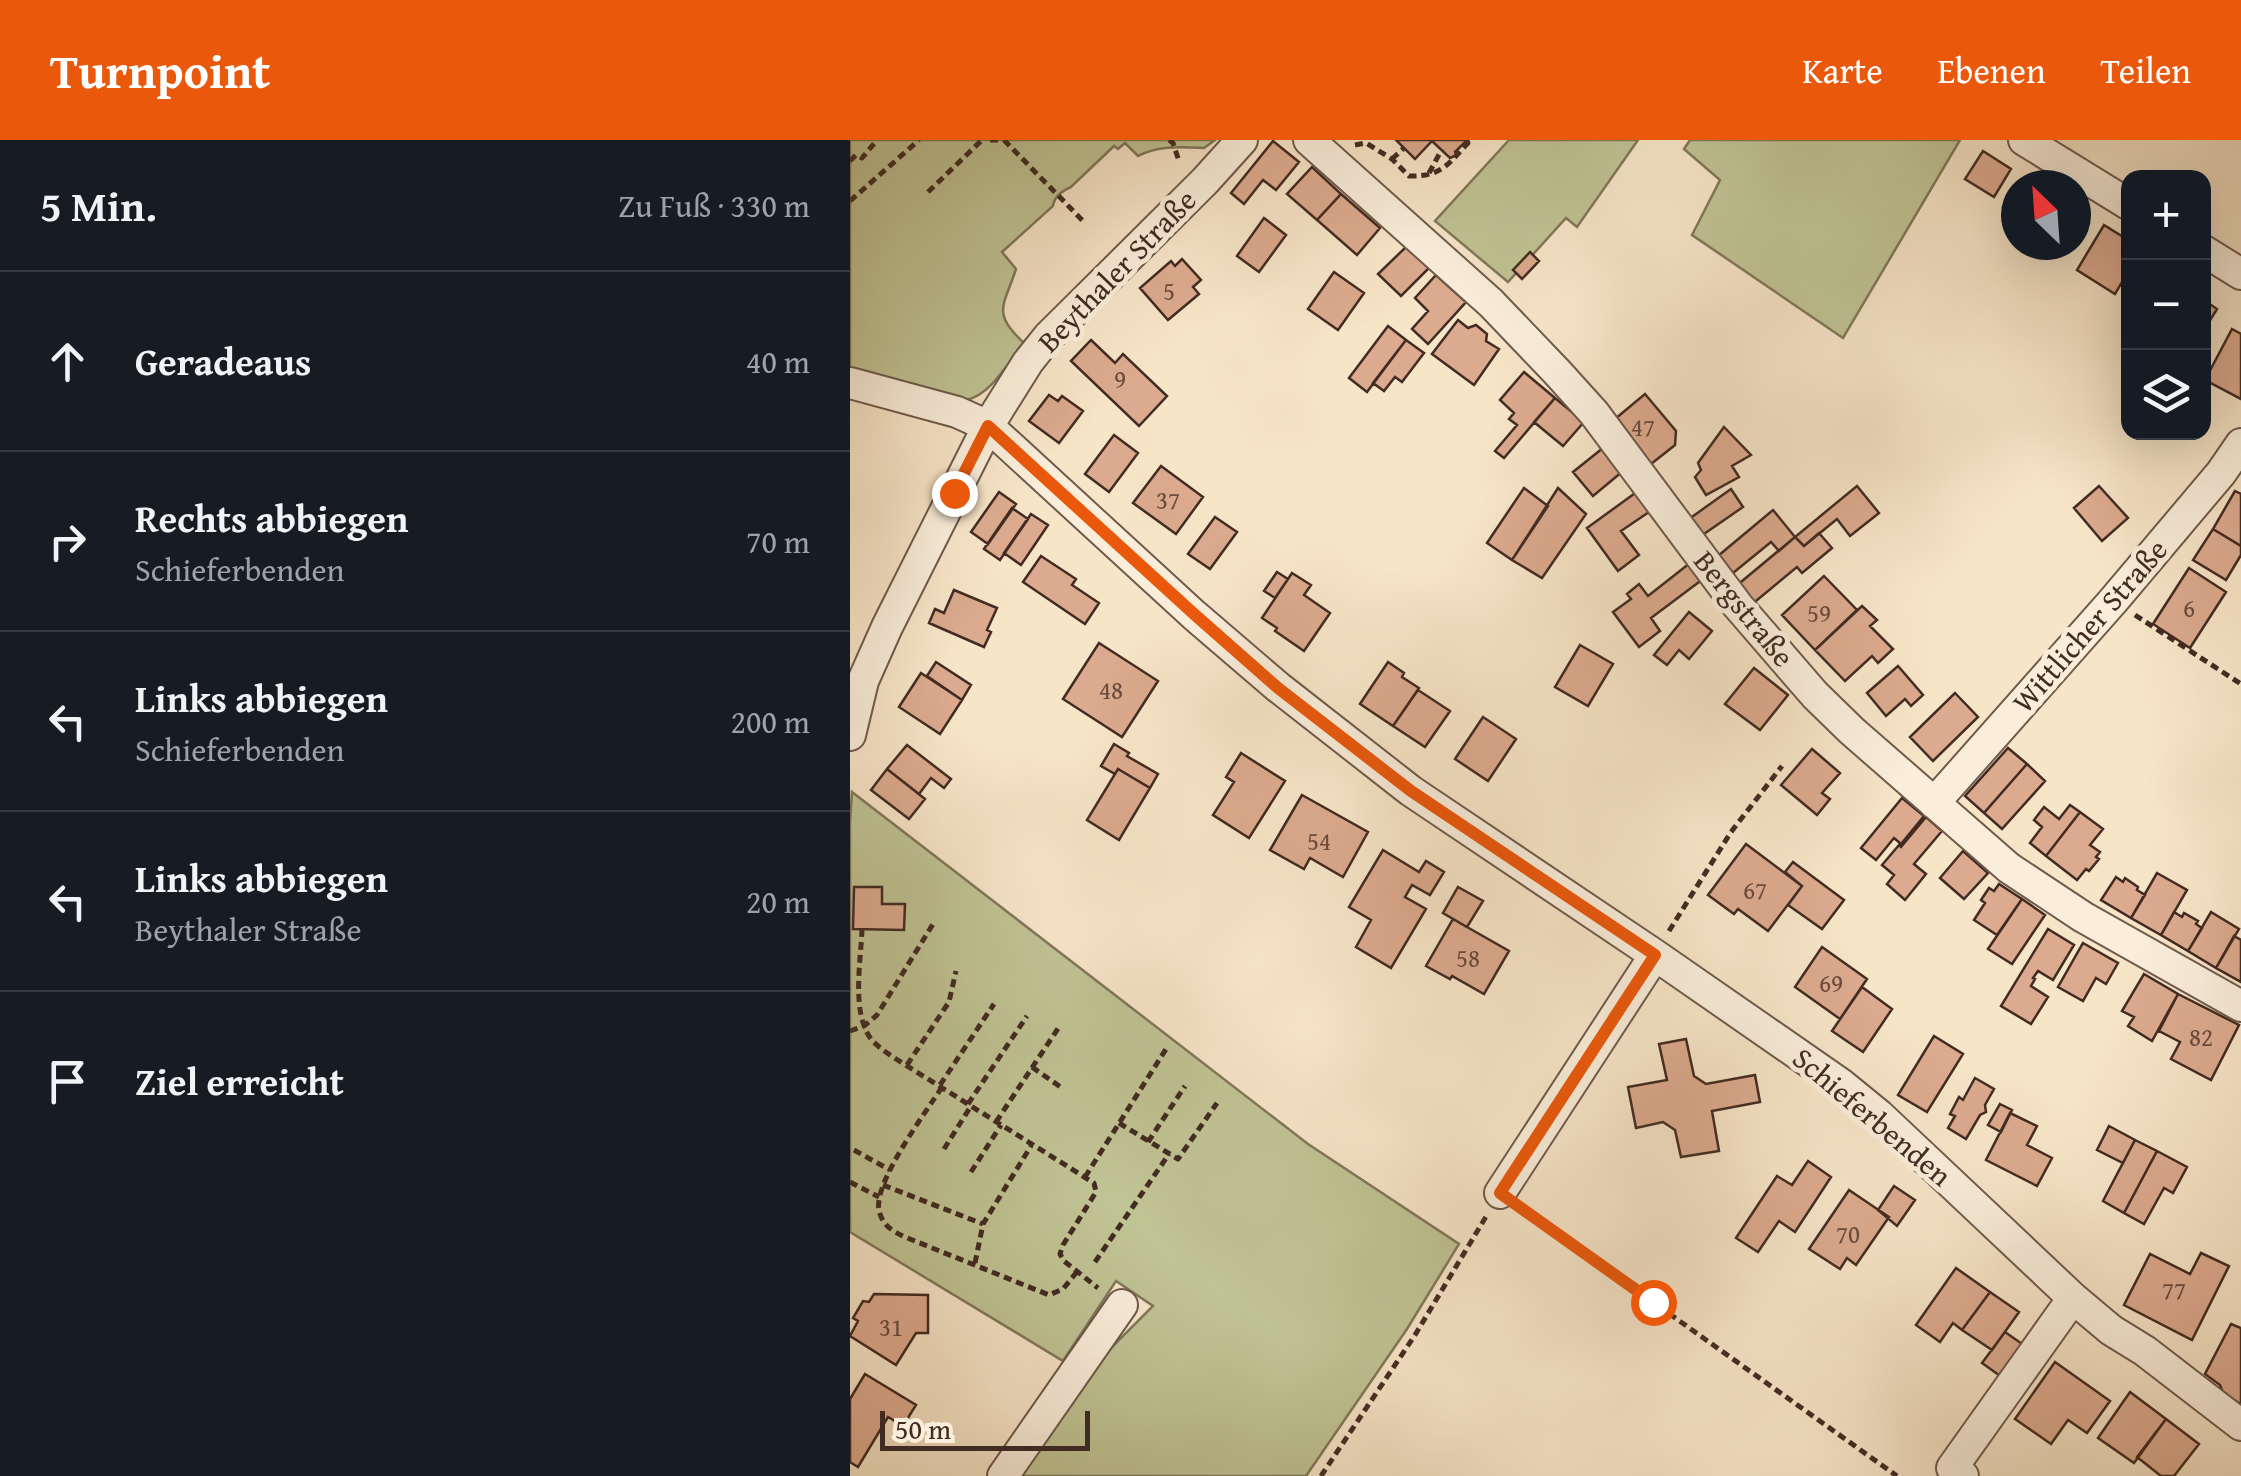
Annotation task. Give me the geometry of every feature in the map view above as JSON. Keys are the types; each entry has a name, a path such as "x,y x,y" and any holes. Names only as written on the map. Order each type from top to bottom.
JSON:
{"street":[{"name":"Beythaler Straße","path":"850,734 863,681 887,626 988,426 1028,362 1242,140"},
{"name":"Bergstraße","path":"1309,140 1442,258 1531,344 1594,413 1738,606 1852,731 2010,868 2082,917 2241,1006"},
{"path":"2024,140 2121,200"},
{"path":"2211,255 2241,274"},
{"name":"Schieferbenden","path":"850,383 957,412 988,426 1278,688 1411,791 1802,1056 1879,1115 2111,1330 2145,1351 2241,1425"},
{"name":"Wittlicher Straße","path":"1934,803 2114,602 2222,474 2241,444"},
{"path":"1500,1193 1655,955"},
{"path":"1963,1476 1952,1468 2073,1298"},
{"path":"1003,1476 1122,1305"}],"path":[{"path":"850,162 856,155 862,158 877,140"},
{"path":"850,201 919,140"},
{"path":"928,192 982,140"},
{"path":"990,140 1001,140 1085,223"},
{"path":"1170,140 1179,161"},
{"path":"1369,141 1410,176 1428,176 1457,157 1471,140"},
{"path":"1392,159 1404,148"},
{"path":"1428,176 1442,149"},
{"path":"2114,602 2241,684"},
{"path":"1655,955 1731,832 1782,766"},
{"path":"850,1030 864,1026 877,1014 933,924"},
{"path":"862,929 859,1007 864,1026 876,1044 1094,1183 1096,1192 1060,1254 1077,1272 1122,1305"},
{"path":"907,1065 948,1002 956,971"},
{"path":"994,1004 890,1170 879,1197 882,1222 888,1228 1049,1295 1063,1289 1077,1272"},
{"path":"944,1149 1027,1016"},
{"path":"971,1172 1059,1027"},
{"path":"1085,1178 1168,1046"},
{"path":"1032,1067 1062,1088"},
{"path":"1148,1142 1185,1086"},
{"path":"1119,1124 1178,1159 1218,1103"},
{"path":"975,1264 983,1224 1032,1146"},
{"path":"854,1150 890,1170"},
{"path":"1095,1262 1169,1154"},
{"path":"850,1182 879,1197"},
{"path":"883,1185 983,1224"},
{"path":"1321,1476 1415,1334 1500,1193 1898,1476"}],"green space":[{"path":"850,140 1215,140 1204,148 1162,148 1138,156 1125,143 1118,149 1114,146 1002,252 1016,269 1004,316 1024,343 984,392 966,400 850,371"},
{"path":"1509,140 1638,140 1577,227 1566,218 1508,282 1435,221"},
{"path":"1690,140 1960,140 1843,338 1692,235 1720,180 1684,149"},
{"path":"852,792 1308,1144 1459,1244 1407,1329 1306,1476 1013,1476 1081,1378 1153,1306 1116,1281 1063,1361 850,1232"}],"building":[{"path":"1396,140 1469,142 1450,158 1432,141 1415,159"},
{"path":"1273,141 1299,162 1276,190 1263,180 1244,204 1231,193"},
{"path":"1983,151 2011,169 2001,170 2001,185 1994,197 1965,179"},
{"path":"1312,167 1341,194 1317,220 1287,194"},
{"path":"1341,194 1380,228 1357,255 1317,220"},
{"path":"1264,218 1286,235 1259,272 1237,256"},
{"path":"2104,225 2121,236 2121,284 2115,294 2077,270 2083,260 2091,260 2091,247"},
{"path":"1407,246 1429,268 1401,296 1378,274"},
{"path":"1530,252 1539,261 1522,279 1513,270"},
{"path":"1182,259 1201,280 1193,287 1199,294 1168,320 1140,288 1171,261 1175,266"},
{"path":"1334,272 1364,293 1338,330 1308,309"},
{"path":"1436,275 1466,302 1428,344 1412,329 1428,311 1415,298"},
{"path":"1458,320 1468,328 1476,325 1487,334 1486,341 1499,349 1474,385 1432,354"},
{"path":"1388,326 1406,340 1367,392 1349,378"},
{"path":"2232,329 2241,334 2241,399 2211,383 2211,369"},
{"path":"1091,340 1115,363 1123,354 1167,396 1139,426 1071,361"},
{"path":"1406,340 1424,353 1402,382 1395,377 1384,391 1373,383"},
{"path":"1524,372 1555,398 1504,458 1495,451 1517,425 1509,419 1514,413 1500,400"},
{"path":"1645,394 1676,431 1675,445 1646,468 1609,424"},
{"path":"1049,395 1058,401 1062,396 1083,411 1059,443 1029,421"},
{"path":"1555,398 1584,422 1563,446 1534,422"},
{"path":"1724,427 1751,455 1732,466 1739,477 1706,495 1695,477 1701,470 1698,463"},
{"path":"1114,435 1138,453 1109,492 1085,474"},
{"path":"1603,448 1623,471 1593,496 1573,472"},
{"path":"1161,466 1203,497 1176,534 1133,503"},
{"path":"1857,486 1879,513 1850,536 1837,519 1804,546 1795,537"},
{"path":"2099,486 2128,518 2102,541 2074,508"},
{"path":"1524,488 1548,506 1512,560 1487,543"},
{"path":"1558,488 1586,514 1542,578 1512,560"},
{"path":"1731,489 1743,507 1701,536 1689,519"},
{"path":"1638,491 1652,510 1621,531 1639,555 1618,571 1587,528"},
{"path":"2235,491 2241,494 2241,546 2213,529"},
{"path":"999,492 1016,504 988,544 971,532"},
{"path":"1012,508 1028,519 1000,560 984,549"},
{"path":"1773,510 1795,537 1779,551 1771,542 1733,573 1718,556"},
{"path":"1031,514 1048,525 1021,565 1004,553"},
{"path":"1215,517 1237,532 1210,569 1188,554"},
{"path":"2213,529 2241,546 2241,555 2226,580 2193,560"},
{"path":"1819,533 1832,548 1802,573 1797,567 1751,605 1735,587 1795,537 1804,546"},
{"path":"1041,556 1076,579 1072,585 1099,603 1085,624 1023,582"},
{"path":"1690,563 1703,579 1651,618 1660,631 1639,647 1613,612 1631,599 1627,594 1639,584 1648,596"},
{"path":"2189,568 2226,592 2190,648 2153,624"},
{"path":"1277,572 1288,579 1275,598 1264,591"},
{"path":"1292,573 1311,585 1304,595 1330,613 1304,651 1262,618"},
{"path":"1824,576 1857,610 1815,650 1782,615"},
{"path":"954,590 997,608 984,647 929,623 935,609 944,613"},
{"path":"1862,606 1877,620 1870,626 1893,649 1878,663 1872,656 1845,681 1815,650"},
{"path":"1689,612 1712,631 1689,659 1679,650 1667,665 1654,655"},
{"path":"1099,643 1158,681 1122,737 1063,699"},
{"path":"1580,645 1613,664 1588,706 1555,687"},
{"path":"936,662 971,685 962,700 927,676"},
{"path":"1388,662 1419,688 1393,726 1360,704"},
{"path":"1898,666 1923,695 1911,706 1905,699 1886,716 1867,693"},
{"path":"1754,668 1788,695 1760,730 1725,704"},
{"path":"921,673 962,700 940,734 899,707"},
{"path":"1418,690 1450,711 1425,747 1393,726"},
{"path":"1955,693 1978,717 1933,761 1910,737"},
{"path":"1483,717 1516,739 1488,781 1455,759"},
{"path":"1114,744 1158,774 1150,788 1118,769 1115,774 1101,766"},
{"path":"907,745 951,779 944,788 931,778 919,794 887,769"},
{"path":"2008,748 2027,764 1984,813 1965,796"},
{"path":"1812,749 1840,773 1822,793 1830,799 1817,815 1781,785"},
{"path":"1241,753 1285,781 1249,838 1213,815 1234,782 1226,777"},
{"path":"2027,764 2045,781 2002,829 1984,813"},
{"path":"887,769 925,799 909,819 871,790"},
{"path":"1118,769 1150,788 1119,840 1087,820"},
{"path":"1302,795 1368,832 1343,877 1310,858 1304,869 1270,850"},
{"path":"1902,798 1924,816 1901,844 1894,838 1876,860 1861,848"},
{"path":"2070,805 2080,812 2046,856 2030,843 2042,827 2034,820 2044,807 2059,819"},
{"path":"2080,812 2103,829 2090,845 2100,852 2096,857 2099,859 2077,880 2046,856"},
{"path":"1926,817 1942,831 1914,864 1926,874 1905,900 1887,884 1894,875 1882,865"},
{"path":"1746,844 1802,886 1768,931 1738,909 1734,914 1708,895"},
{"path":"1383,850 1419,872 1426,861 1444,872 1430,895 1412,885 1405,897 1426,909 1391,968 1356,947 1371,920 1349,907"},
{"path":"1963,851 1988,873 1964,899 1940,878"},
{"path":"1793,862 1844,900 1822,929 1788,905 1802,886 1785,872"},
{"path":"2157,873 2187,890 2161,935 2131,918"},
{"path":"2116,877 2123,882 2125,878 2145,895 2131,918 2101,900"},
{"path":"1999,884 2022,899 1997,935 1974,920 1989,888 1994,891"},
{"path":"854,887 882,887 882,904 905,904 904,930 853,929"},
{"path":"1458,887 1483,901 1467,927 1443,913"},
{"path":"2022,899 2045,915 2012,964 1988,949"},
{"path":"2174,912 2198,921 2196,924 2202,928 2188,951 2161,935"},
{"path":"2211,912 2239,929 2216,968 2188,951"},
{"path":"1453,919 1509,951 1484,994 1426,966"},
{"path":"2048,929 2074,945 2053,980 2038,971 2033,978 2031,986 2048,997 2031,1024 2001,1006"},
{"path":"2234,936 2241,940 2241,982 2216,968"},
{"path":"2083,943 2118,963 2106,984 2096,978 2083,1001 2058,987"},
{"path":"1822,947 1867,979 1840,1019 1795,987"},
{"path":"2144,974 2178,994 2152,1041 2128,1026 2134,1017 2122,1011"},
{"path":"1862,987 1892,1009 1863,1052 1832,1031"},
{"path":"2178,994 2239,1025 2211,1080 2171,1059 2180,1042 2159,1031"},
{"path":"1934,1036 1963,1054 1927,1112 1898,1095"},
{"path":"1686,1039 1694,1076 1706,1084 1755,1075 1760,1102 1712,1111 1719,1151 1681,1157 1675,1130 1663,1122 1636,1128 1628,1087 1667,1080 1659,1044"},
{"path":"1975,1078 1994,1089 1985,1105 1986,1112 1980,1115 1966,1139 1948,1128 1955,1116 1950,1114"},
{"path":"2000,1104 2012,1110 2001,1132 1988,1125"},
{"path":"2010,1113 2037,1126 2027,1145 2052,1158 2037,1186 1986,1160"},
{"path":"2109,1126 2135,1140 2123,1163 2097,1150"},
{"path":"2135,1140 2157,1151 2124,1213 2103,1201"},
{"path":"2157,1151 2187,1167 2173,1193 2164,1188 2144,1224 2124,1213"},
{"path":"1808,1161 1831,1177 1795,1232 1779,1221 1758,1252 1736,1238 1777,1176 1792,1185"},
{"path":"1894,1186 1915,1200 1897,1226 1878,1210"},
{"path":"1849,1190 1889,1217 1856,1265 1847,1258 1840,1269 1809,1249"},
{"path":"2201,1253 2229,1266 2192,1340 2124,1305 2150,1254 2190,1274"},
{"path":"1956,1268 1990,1292 1962,1330 1953,1323 1940,1342 1916,1325"},
{"path":"1990,1292 2019,1312 1992,1350 1962,1330"},
{"path":"874,1294 928,1295 928,1333 916,1333 896,1365 850,1336 858,1321 853,1318 863,1301 869,1302"},
{"path":"2231,1324 2241,1328 2241,1404 2224,1395 2220,1385 2205,1374"},
{"path":"2005,1332 2025,1346 2003,1378 1982,1363"},
{"path":"2055,1362 2110,1401 2087,1433 2068,1420 2051,1444 2015,1419"},
{"path":"865,1374 916,1405 903,1426 888,1417 858,1467 850,1462 850,1399"},
{"path":"2130,1392 2166,1419 2134,1463 2098,1438"},
{"path":"2166,1419 2199,1444 2174,1476 2161,1476 2137,1457"}],"route":[{"path":"954,493 988,426 1278,688 1411,791 1655,955 1500,1193 1653,1302"}]}
